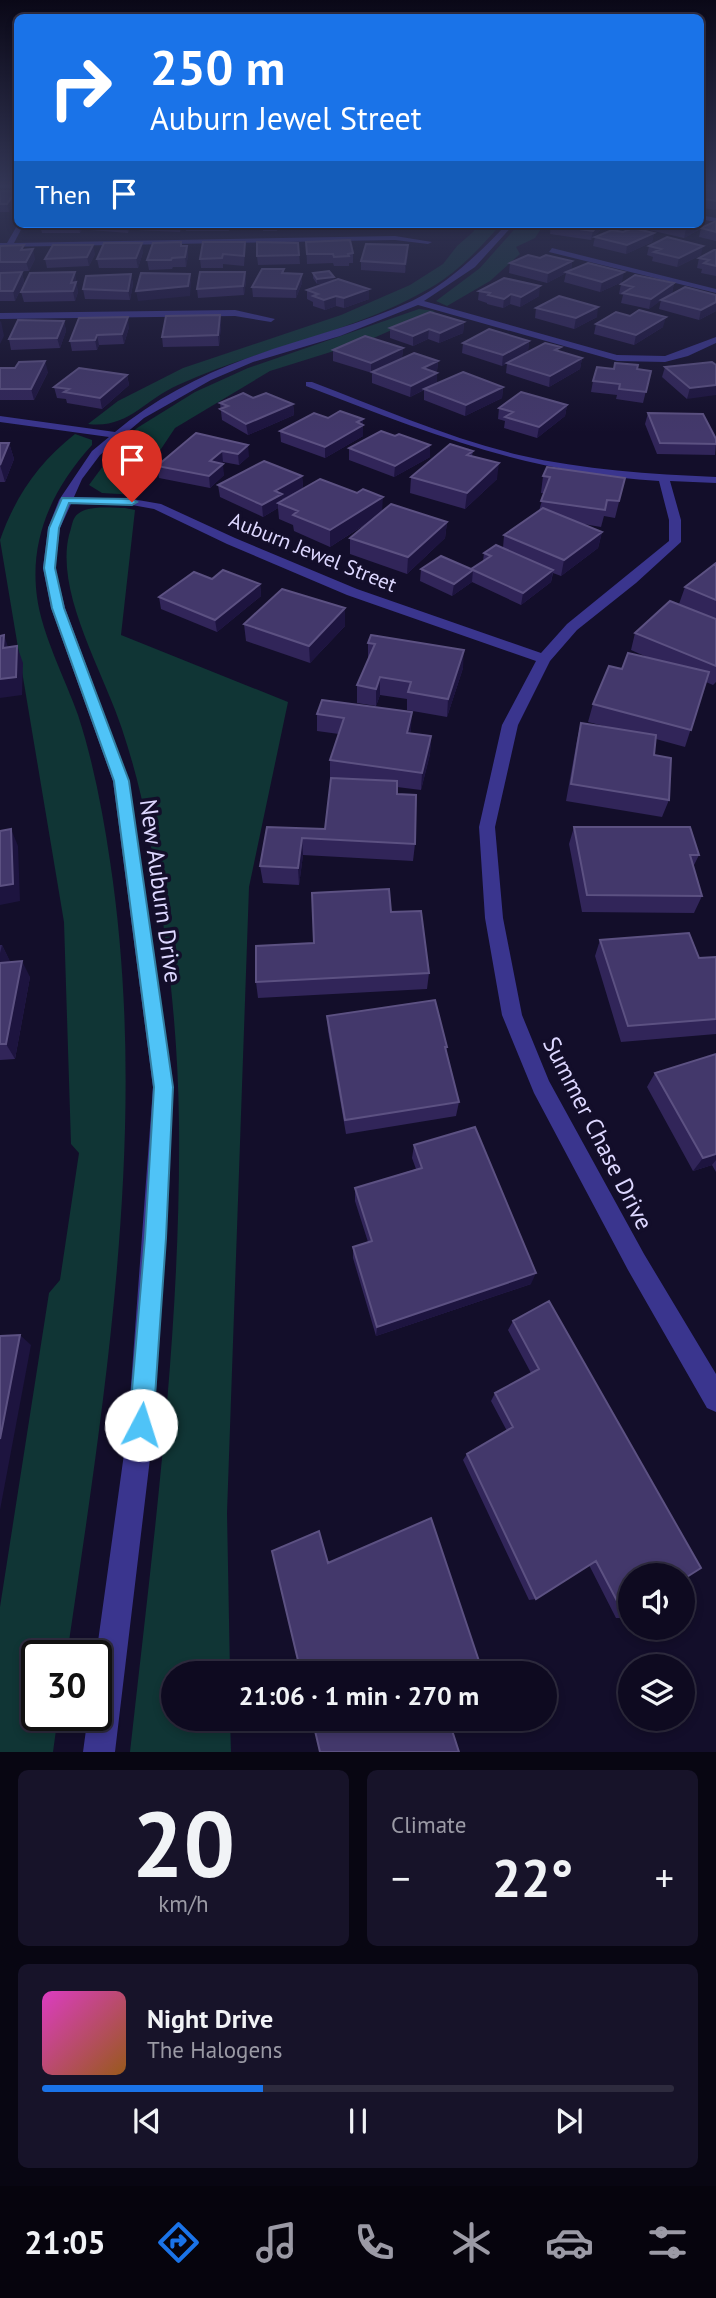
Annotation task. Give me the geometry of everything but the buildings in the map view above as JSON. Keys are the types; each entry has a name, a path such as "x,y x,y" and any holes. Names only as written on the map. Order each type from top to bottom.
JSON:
{"street":[{"name":"New Auburn Drive","path":"99,1752 141,1425 163,1087 121,781 58,608 49,568 54,528 65,500 96,453 140,416 208,378 250,360 337,334 417,302 466,269"},
{"path":"627,269 716,291"},
{"path":"417,302 594,352 642,360 685,354 716,340"},
{"path":"0,316 235,313 271,319"},
{"path":"309,384 480,447 546,464 608,474 716,480"},
{"path":"0,419 116,435"},
{"name":"Summer Chase Drive","path":"664,478 675,520 675,542 572,627 544,659 510,725 487,827 494,918 512,1015 541,1086 636,1262 716,1399"},
{"name":"Auburn Jewel Street","path":"65,500 132,502 157,506 231,541 352,592 544,659"}],"green space":[{"path":"436,269 457,269 430,288 400,304 337,329 209,372 166,391 125,418 102,424 88,424 118,401 183,368 341,315 410,285"},
{"path":"479,269 504,269 490,281 447,306 436,301"},
{"path":"419,309 435,311 369,340 270,371 175,428 137,485 136,495 102,493 89,485 117,447 137,428 195,392 248,368"},
{"path":"75,434 92,440 92,445 55,496 41,534 35,575 44,626 78,715 88,750 110,861 121,960 126,1060 124,1159 108,1359 69,1640 21,1640 21,1731 56,1731 53,1752 0,1752 0,1607 49,1293 60,1280 79,1153 71,1144 64,922 0,540 13,509 30,481"},
{"path":"99,508 135,510 121,635 288,702 249,887 227,1513 230,1661 161,1661 161,1731 230,1731 231,1752 130,1752 164,1439 175,1281 179,1124 176,1050 165,940 143,805 122,729 84,633 69,582 67,558 72,523 79,513"}],"route":[{"path":"132,502 65,500 54,528 49,568 58,608 121,781 163,1087 141,1425"}]}
